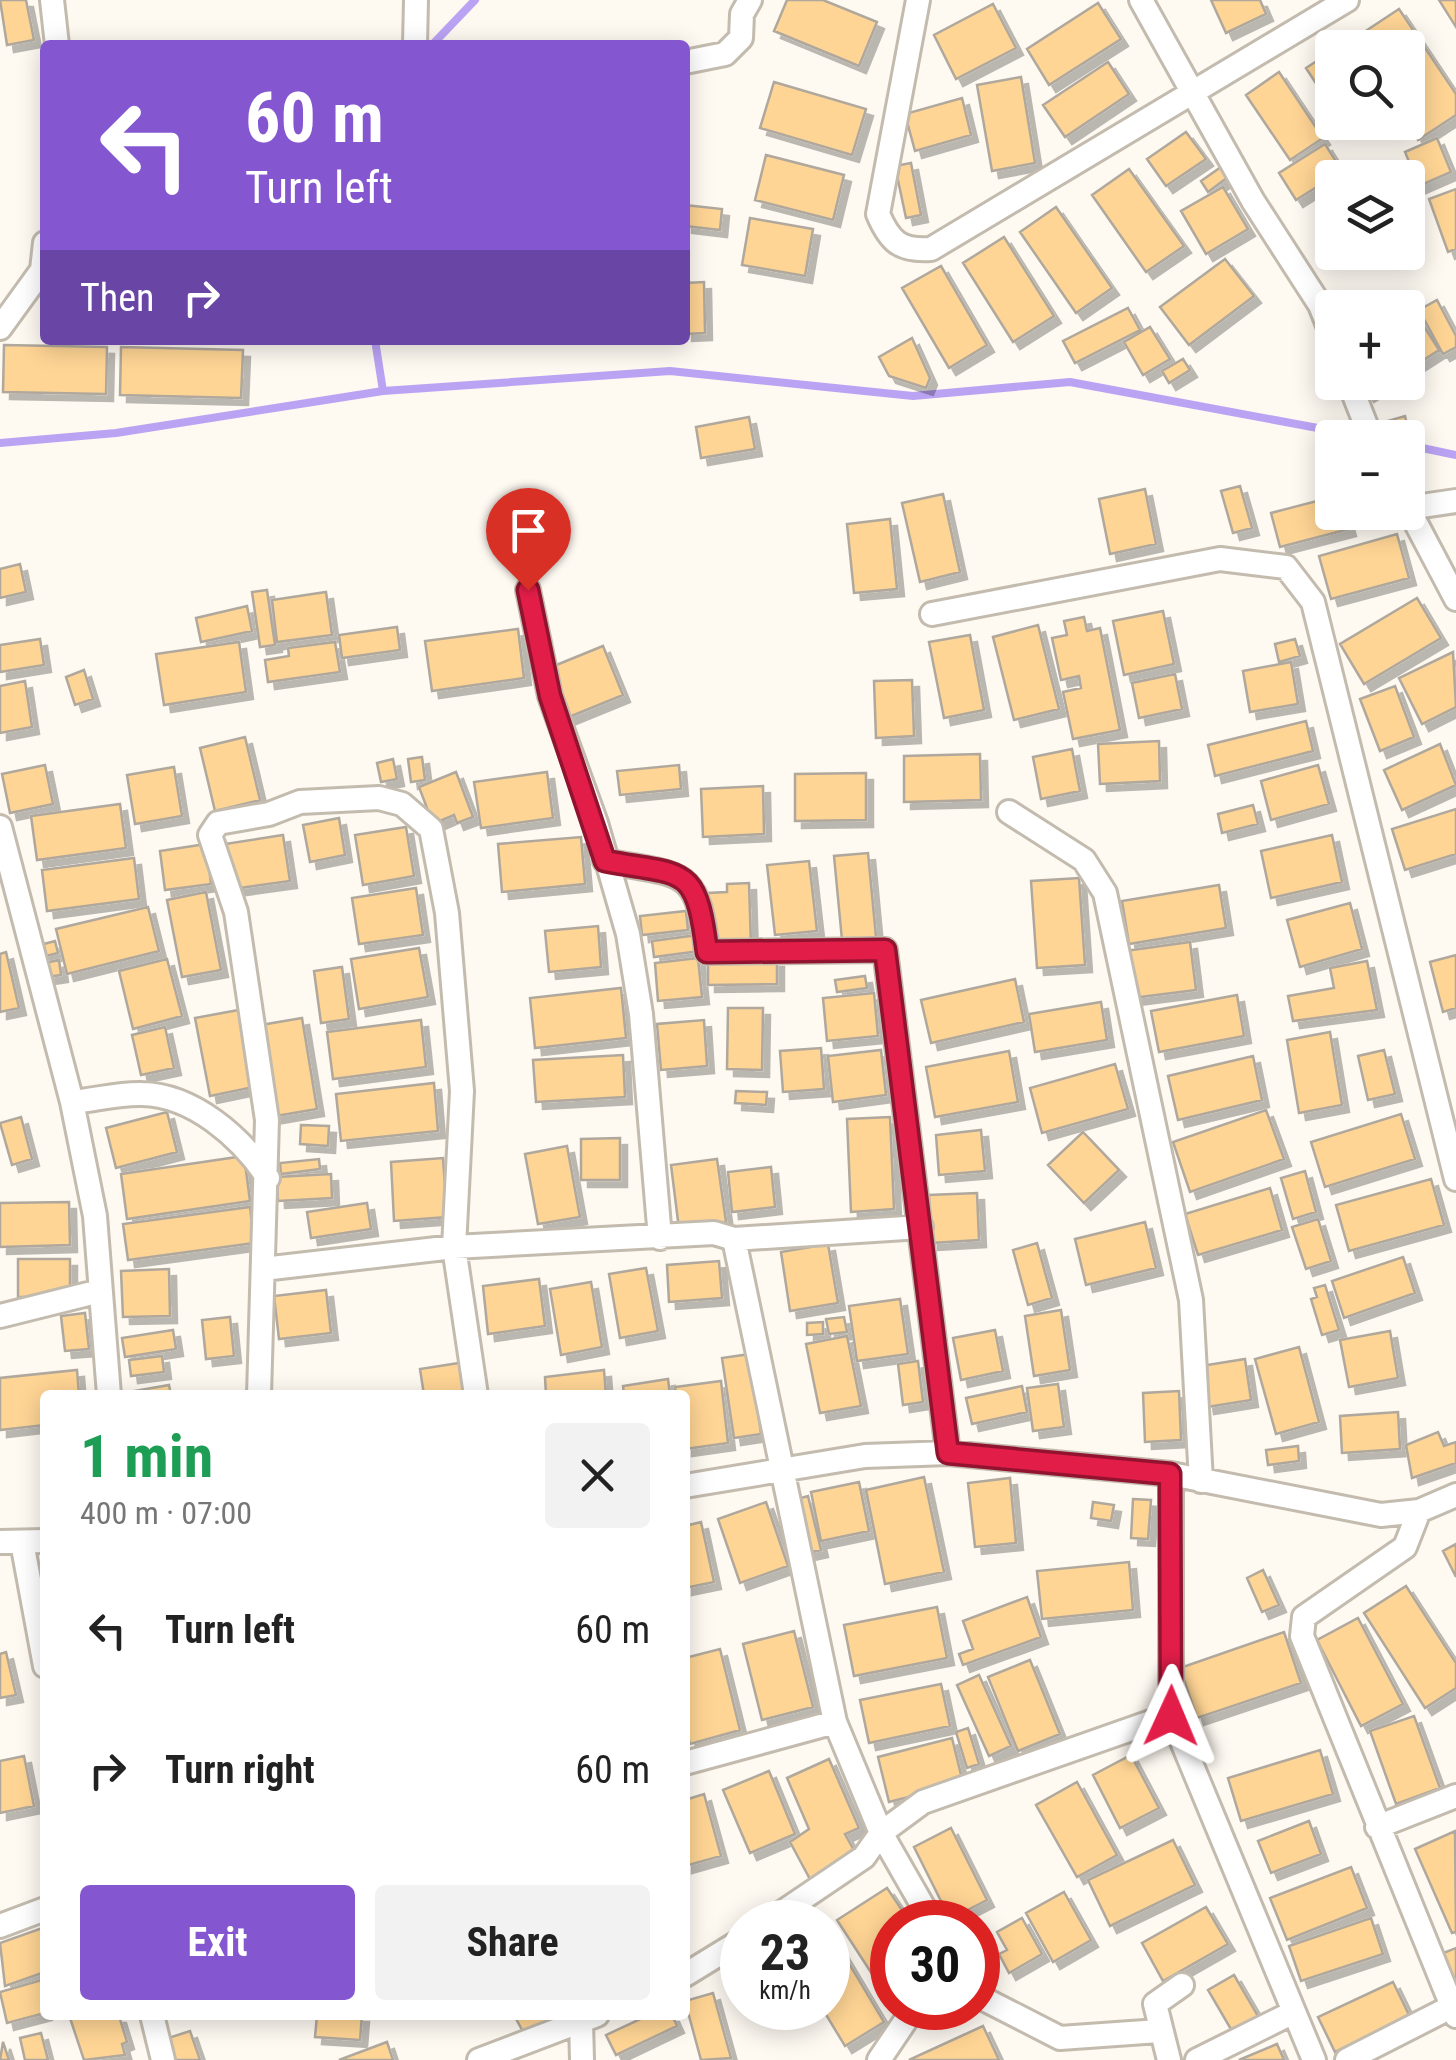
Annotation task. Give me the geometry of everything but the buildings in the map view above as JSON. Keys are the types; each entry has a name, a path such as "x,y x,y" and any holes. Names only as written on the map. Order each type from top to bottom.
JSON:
{"street":[{"path":"52,0 56,40"},
{"path":"415,40 416,0"},
{"path":"690,61 725,54 741,38 742,14 750,0"},
{"path":"918,0 878,214 887,237 906,250 931,249 1347,0"},
{"path":"1141,0 1252,200 1315,297"},
{"path":"0,328 40,273"},
{"path":"1425,506 1456,501"},
{"path":"1420,530 1456,599"},
{"path":"932,614 1220,559 1286,568 1314,602 1456,1180"},
{"path":"528,590 550,696 628,934 641,1014 660,1238"},
{"path":"259,1390 267,1120 236,912 210,835 218,823 268,814 300,802 379,798 402,804 431,829 446,913 462,1091 454,1247 475,1390"},
{"path":"1009,812 1084,860 1105,893 1191,1300 1201,1481"},
{"path":"0,827 72,1102 95,1216 109,1390"},
{"path":"605,861 687,880 698,894 707,952 885,950 948,1453"},
{"path":"72,1102 142,1094 180,1101 226,1130 255,1158 268,1178"},
{"path":"263,1268 454,1247 714,1234 734,1239 921,1227"},
{"path":"734,1239 835,1722 882,1833 920,1900"},
{"path":"0,1316 100,1291"},
{"path":"690,1485 865,1456 948,1453 1170,1474 1381,1515 1419,1511 1456,1495"},
{"path":"1170,1474 1171,1716 1314,2060"},
{"path":"1347,2060 1454,2011 1302,1636 1304,1617 1405,1547 1419,1511"},
{"path":"22,1542 40,1639"},
{"path":"801,1900 864,1858 882,1833 923,1802 1171,1716"},
{"path":"690,1761 835,1722"},
{"path":"1377,1827 1456,1796"},
{"path":"0,1926 40,1910"},
{"path":"690,1973 720,1954"},
{"path":"1169,2060 1155,2004 1182,1985"},
{"path":"1000,2007 1060,2038 1159,2031"},
{"path":"1197,2060 1294,2012"},
{"path":"153,2020 163,2060"},
{"path":"478,2060 584,2020"},
{"path":"582,2060 589,2020"},
{"path":"879,2060 899,2030"}],"waterway":[{"path":"437,40 475,0"},
{"path":"376,345 383,391"},
{"path":"0,443 116,433 383,391 670,371 913,396 1070,382 1315,428"},
{"path":"1425,449 1456,455"}],"route":[{"path":"528,590 550,696 596,823 605,861 687,880 698,894 707,952 885,950 948,1453 1170,1474 1171,1716"}]}
